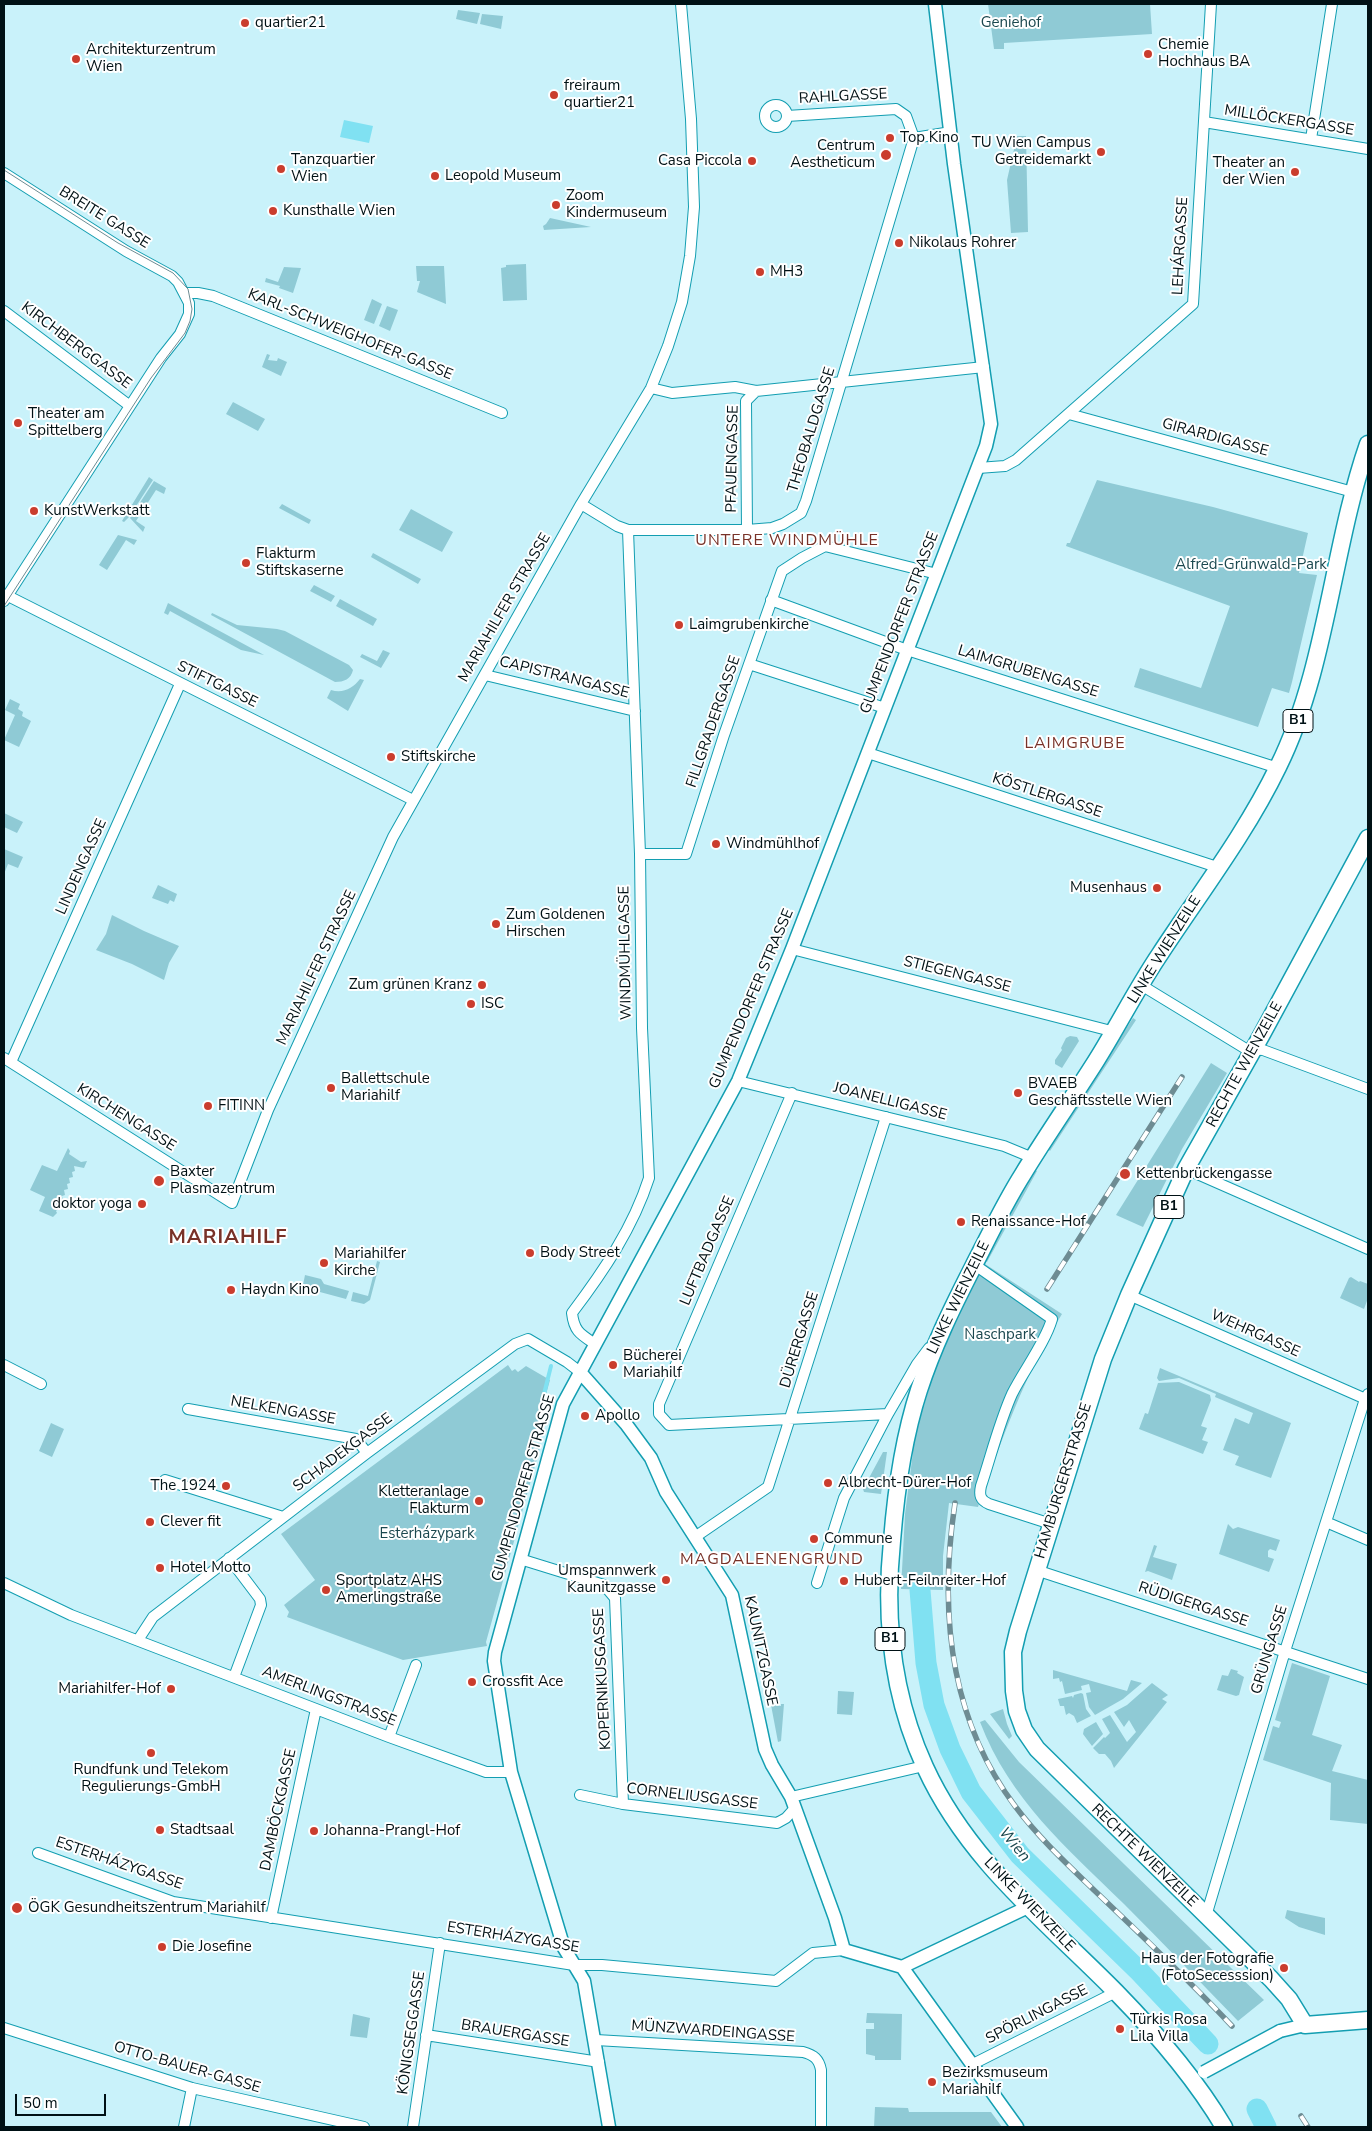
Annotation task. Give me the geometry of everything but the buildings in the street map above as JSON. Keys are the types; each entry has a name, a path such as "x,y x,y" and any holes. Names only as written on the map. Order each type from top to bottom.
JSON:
{"main road":[{"name":"LINKE WIENZEILE","path":"1224,2127 1198,2076 1116,1992 993,1872 965,1836 943,1802 924,1766 908,1725 896,1676 888,1620 889,1581 896,1500 906,1439 917,1396 938,1338 974,1265 1032,1158 1258,804 1278,768 1298,720 1308,688 1354,492 1368,444"},
{"name":"RECHTE WIENZEILE","path":"1129,1295 1186,1169 1365,856 1368,838"},
{"name":"HAMBURGERSTRASSE","path":"1012,1671 1013,1652 1018,1630 1036,1570 1103,1359 1129,1295"},
{"name":"RECHTE WIENZEILE","path":"1012,1671 1017,1711 1024,1730 1037,1749 1271,1979 1292,2003 1305,2025"},
{"path":"1305,2025 1368,2020"}],"street":[{"name":"MARIAHILFER STRASSE","path":"232,1203 268,1110 393,837 581,504 651,388 668,346 682,302 690,256 694,207 691,119 681,4"},
{"name":"GUMPENDORFER STRASSE","path":"609,2127 596,2040 584,1981 564,1948 511,1772 494,1662 496,1644 566,1396 738,1082 792,949 986,446 991,424 950,132 935,4"},
{"name":"LEHÁRGASSE","path":"978,468 993,468 1011,463 1193,304 1211,4"},
{"path":"1311,140 1332,4"},
{"name":"RAHLGASSE","path":"787,116 896,109 906,116 914,138"},
{"name":"MILLÖCKERGASSE","path":"1204,122 1368,149"},
{"path":"914,138 950,132"},
{"name":"THEOBALDGASSE","path":"581,504 628,530 747,530 777,526 801,513 806,502 914,138"},
{"name":"BREITE GASSE","path":"4,173 126,251 172,276 186,293"},
{"path":"6,599 161,358 185,327 189,314 189,303 186,293"},
{"name":"KARL-SCHWEIGHOFER-GASSE","path":"186,293 213,296 502,413"},
{"name":"KIRCHBERGGASSE","path":"4,311 130,406"},
{"path":"651,388 672,393 735,387 756,391 984,367"},
{"name":"PFAUENGASSE","path":"747,530 746,401 756,391"},
{"name":"GIRARDIGASSE","path":"1069,414 1354,492"},
{"name":"WINDMÜHLGASSE","path":"595,1344 579,1333 573,1324 572,1313 611,1258 641,1202 648,1178 642,1028 640,854 628,530"},
{"name":"FILLGRADERGASSE","path":"640,854 686,854 724,735 782,571 825,546 937,574"},
{"name":"STIFTGASSE","path":"6,599 414,800"},
{"name":"LAIMGRUBENGASSE","path":"771,600 907,650 1278,768"},
{"path":"749,664 885,708"},
{"name":"CAPISTRANGASSE","path":"485,675 635,711"},
{"name":"LINDENGASSE","path":"7,1060 180,684"},
{"name":"KÖSTLERGASSE","path":"868,753 1217,867"},
{"name":"STIEGENGASSE","path":"792,949 1114,1032"},
{"path":"1141,985 1242,1048 1263,1050 1368,1089"},
{"name":"KIRCHENGASSE","path":"7,1060 232,1203"},
{"name":"JOANELLIGASSE","path":"738,1082 792,1093 1011,1148 1032,1158"},
{"name":"LUFTBADGASSE","path":"792,1093 660,1404 659,1414 669,1425 792,1418"},
{"name":"DÜRERGASSE","path":"695,1537 768,1488 792,1418 886,1116"},
{"path":"1186,1169 1368,1249"},
{"path":"974,1265 1052,1319 1012,1396 981,1486 980,1496 983,1501 989,1504 1051,1524"},
{"name":"WEHRGASSE","path":"1129,1295 1367,1398"},
{"path":"817,1583 844,1498 888,1414 917,1364 938,1338"},
{"name":"SCHADEKGASSE","path":"138,1640 153,1617 367,1453 515,1344 528,1339 580,1372"},
{"path":"4,1365 41,1384"},
{"name":"KAUNITZGASSE","path":"580,1372 626,1424 651,1458 666,1492 732,1595 765,1749 793,1803 835,1918 844,1950"},
{"name":"GRÜNGASSE","path":"1206,1916 1285,1652 1367,1398"},
{"name":"NELKENGASSE","path":"188,1409 356,1439 367,1453"},
{"path":"792,1418 888,1414"},
{"path":"165,1480 283,1517"},
{"path":"1326,1522 1368,1540"},
{"path":"229,1558 260,1599 261,1605 234,1677"},
{"name":"KOPERNIKUSGASSE","path":"520,1559 604,1585 614,1598 623,1804"},
{"name":"RÜDIGERGASSE","path":"1036,1570 1368,1679"},
{"name":"AMERLINGSTRASSE","path":"4,1583 71,1615 389,1737 486,1772 511,1772"},
{"path":"389,1737 416,1665"},
{"name":"DAMBÖCKGASSE","path":"271,1918 316,1709"},
{"path":"793,1803 924,1766"},
{"name":"CORNELIUSGASSE","path":"580,1795 623,1804 777,1822 786,1818 793,1803"},
{"name":"ESTERHÁZYGASSE","path":"38,1853 173,1902 574,1965 602,1965 776,1981 813,1953 844,1950 902,1967"},
{"path":"1017,2127 902,1967 1028,1907"},
{"name":"KÖNIGSEGGASSE","path":"413,2127 440,1943"},
{"name":"SPÖRLINGASSE","path":"971,2065 1116,1992"},
{"path":"1198,2076 1280,2031 1305,2025"},
{"name":"OTTO-BAUER-GASSE","path":"4,2028 192,2088 364,2127"},
{"name":"BRAUERGASSE","path":"426,2035 599,2062"},
{"name":"MÜNZWARDEINGASSE","path":"596,2040 803,2052 813,2055 819,2061 821,2070 821,2127"},
{"path":"184,2127 192,2088"}],"green space":[{"name":"Geniehof","path":"988,4 1150,4 1152,34 1004,43 1004,49 994,49"},
{"path":"458,10 480,13 477,24 456,19"},
{"path":"482,14 503,16 501,29 480,24"},
{"path":"1017,136 1026,136 1028,232 1011,233 1007,180"},
{"path":"550,218 591,227 544,230 543,226"},
{"path":"526,264 527,300 503,301 501,268 506,267 506,265"},
{"path":"416,266 444,266 446,304 417,292 420,281 417,281"},
{"path":"284,267 301,268 293,293 279,288 280,286 265,282 266,278 278,282"},
{"path":"372,299 382,304 374,324 364,320"},
{"path":"387,306 398,310 390,331 379,326"},
{"path":"267,354 270,355 268,360 277,361 278,358 287,362 281,376 262,367"},
{"path":"233,402 265,419 258,431 226,414"},
{"path":"149,477 153,480 129,517 124,522 122,521"},
{"name":"Alfred-Grünwald-Park","path":"1097,480 1213,507 1308,533 1299,573 1317,575 1292,682 1289,693 1272,688 1258,727 1134,687 1140,668 1201,688 1230,606 1066,546 1067,543 1070,543"},
{"path":"154,481 166,488 164,494 156,490 136,521 145,527 143,532 130,518"},
{"path":"282,504 311,520 309,524 279,508"},
{"path":"411,509 453,532 442,552 399,530"},
{"path":"118,535 137,540 134,545 126,540 107,570 99,565"},
{"path":"373,553 421,579 418,584 371,557"},
{"path":"314,585 335,596 331,602 310,591"},
{"path":"340,599 377,619 373,626 336,606"},
{"path":"168,603 264,655 241,650 170,611 168,615 164,613"},
{"path":"212,613 237,625 285,631 349,665 353,670 351,676 335,682 211,615"},
{"path":"383,650 390,653 381,668 360,657 362,654 377,661"},
{"path":"360,679 364,680 348,711 327,698 331,690 340,691 347,689"},
{"path":"10,699 20,704 18,709 23,712 22,716 31,721 19,747 4,740 15,715 5,710"},
{"path":"4,813 23,822 17,833 4,827"},
{"path":"4,849 23,857 18,868 8,864 4,874"},
{"path":"158,885 177,894 174,902 170,900 168,904 152,898"},
{"path":"112,915 179,946 169,963 164,980 132,964 96,950 106,934"},
{"path":"1133,1018 1136,1020 1050,1151 1048,1149"},
{"path":"1070,1036 1077,1037 1079,1041 1062,1068 1055,1064 1055,1060 1062,1050 1061,1048 1066,1038"},
{"path":"1211,1063 1227,1073 1182,1149 1143,1227 1116,1215"},
{"path":"68,1148 69,1154 81,1162 87,1161 84,1168 74,1166 73,1177 69,1178 68,1189 64,1190 63,1201 58,1205 60,1207 53,1217 39,1211 45,1197 30,1190 42,1165 57,1171"},
{"path":"1034,1169 1037,1171 987,1262 985,1260"},
{"path":"377,1261 380,1262 370,1300 364,1304 351,1301 353,1292 368,1296"},
{"name":"Naschpark","path":"985,1264 1062,1314 1025,1384 978,1507 949,1503 943,1556 943,1590 901,1589 905,1514 913,1452 911,1451 922,1406 924,1406 929,1389 927,1388 941,1349 974,1278 977,1279"},
{"path":"305,1275 321,1279 324,1284 349,1291 346,1299 305,1288 303,1285"},
{"path":"1351,1277 1359,1282 1368,1284 1368,1298 1364,1309 1340,1298"},
{"name":"Esterházypark","path":"508,1365 512,1371 515,1369 518,1372 526,1366 550,1380 533,1442 541,1444 486,1642 487,1646 403,1660 287,1617 289,1612 284,1605 315,1580 281,1534"},
{"path":"1160,1368 1291,1423 1271,1478 1235,1465 1239,1456 1223,1450 1235,1418 1249,1424 1253,1413 1215,1397 1216,1394 1179,1378 1159,1381 1157,1378"},
{"path":"1179,1382 1210,1395 1211,1400 1201,1426 1207,1428 1202,1440 1208,1442 1203,1454 1139,1429 1145,1413 1148,1414 1158,1383"},
{"path":"51,1423 64,1429 52,1457 39,1451"},
{"path":"883,1452 887,1452 881,1494 864,1492 863,1489"},
{"path":"1228,1524 1233,1529 1238,1527 1280,1540 1276,1551 1270,1549 1268,1551 1268,1557 1274,1559 1269,1572 1219,1554"},
{"path":"1154,1545 1157,1546 1153,1557 1177,1564 1172,1580 1148,1571 1145,1572"},
{"path":"1292,1663 1330,1676 1312,1735 1342,1745 1332,1771 1368,1780 1368,1824 1330,1820 1331,1783 1263,1760 1273,1726 1279,1728 1281,1722 1275,1720"},
{"path":"1231,1669 1238,1671 1237,1673 1244,1677 1239,1695 1236,1696 1217,1690 1222,1675 1228,1676"},
{"path":"1053,1670 1127,1691 1131,1680 1142,1683 1123,1699 1095,1715 1089,1707 1086,1693 1091,1692 1089,1684 1081,1686 1082,1690 1065,1694 1062,1681 1060,1682 1059,1678 1053,1679"},
{"path":"1152,1683 1168,1695 1162,1699 1167,1702 1114,1768 1105,1754 1099,1754 1093,1748 1110,1733 1102,1719 1110,1715 1127,1742 1136,1732 1129,1720 1124,1727 1114,1712 1127,1705"},
{"path":"838,1691 854,1692 852,1715 837,1714"},
{"path":"1083,1694 1086,1709 1091,1716 1077,1723 1074,1716 1069,1713 1066,1715 1064,1706 1060,1706 1058,1699 1072,1696 1073,1698 1074,1695"},
{"path":"781,1704 784,1704 781,1741 778,1742 771,1705 781,1706"},
{"path":"1003,1709 1012,1736 1009,1739 990,1714"},
{"path":"985,1720 1019,1762 1264,2000 1238,2021 1061,1842 1023,1799 992,1750 980,1722"},
{"path":"1096,1722 1103,1734 1092,1746 1083,1734 1084,1729"},
{"path":"1287,1910 1325,1918 1325,1935 1299,1927 1285,1918"},
{"path":"867,2013 902,2014 901,2060 875,2060 875,2056 866,2054 866,2029 874,2029 874,2023 866,2023"},
{"path":"353,2014 370,2018 367,2038 350,2036"},
{"path":"875,2107 908,2108 909,2112 991,2112 1002,2127 874,2127"}],"shaded area":[{"path":"344,120 373,126 369,143 340,137"}],"waterway":[{"path":"542,1402 551,1366"},
{"name":"Wien","path":"920,1590 926,1663 934,1705 950,1749 971,1792 1020,1855 1140,1972 1208,2044"},
{"name":"Wien","path":"1257,2109 1266,2127"}],"tram line":[{"path":"4,170 118,243 173,273 188,289 192,309 185,333 151,378 4,606"}],"railway":[{"path":"1047,1289 1182,1077"},
{"path":"955,1503 948,1583 954,1661 963,1699 976,1736 993,1772 1015,1806 1043,1839 1232,2026"},
{"path":"1301,2116 1308,2127"}],"place":[{"name":"quartier21","path":"245,23"},
{"name":"Chemie Hochhaus BA","path":"1148,54"},
{"name":"Architekturzentrum Wien","path":"76,59"},
{"name":"freiraum quartier21","path":"554,95"},
{"name":"Top Kino","path":"890,138"},
{"name":"TU Wien Campus Getreidemarkt","path":"1101,152"},
{"name":"Centrum Aestheticum","path":"886,155"},
{"name":"Casa Piccola","path":"752,161"},
{"name":"Tanzquartier Wien","path":"281,169"},
{"name":"Theater an der Wien","path":"1295,172"},
{"name":"Leopold Museum","path":"435,176"},
{"name":"Zoom Kindermuseum","path":"556,205"},
{"name":"Kunsthalle Wien","path":"273,211"},
{"name":"Nikolaus Rohrer","path":"899,243"},
{"name":"MH3","path":"760,272"},
{"name":"Theater am Spittelberg","path":"18,423"},
{"name":"KunstWerkstatt","path":"34,511"},
{"name":"Flakturm Stiftskaserne","path":"246,563"},
{"name":"Laimgrubenkirche","path":"679,625"},
{"name":"Stiftskirche","path":"391,757"},
{"name":"Windmühlhof","path":"716,844"},
{"name":"Musenhaus","path":"1157,888"},
{"name":"Zum Goldenen Hirschen","path":"496,924"},
{"name":"Zum grünen Kranz","path":"482,985"},
{"name":"ISC","path":"471,1004"},
{"name":"Ballettschule Mariahilf","path":"331,1088"},
{"name":"BVAEB Geschäftsstelle Wien","path":"1018,1093"},
{"name":"FITINN","path":"208,1106"},
{"name":"Kettenbrückengasse","path":"1125,1174"},
{"name":"Baxter Plasmazentrum","path":"159,1181"},
{"name":"doktor yoga","path":"142,1204"},
{"name":"Renaissance-Hof","path":"961,1222"},
{"name":"Body Street","path":"530,1253"},
{"name":"Mariahilfer Kirche","path":"324,1263"},
{"name":"Haydn Kino","path":"231,1290"},
{"name":"Bücherei Mariahilf","path":"613,1365"},
{"name":"Apollo","path":"585,1416"},
{"name":"Albrecht-Dürer-Hof","path":"828,1483"},
{"name":"The 1924","path":"226,1486"},
{"name":"Kletteranlage Flakturm","path":"479,1501"},
{"name":"Clever fit","path":"150,1522"},
{"name":"Commune","path":"814,1539"},
{"name":"Hotel Motto","path":"160,1568"},
{"name":"Umspannwerk Kaunitzgasse","path":"666,1580"},
{"name":"Hubert-Feilnreiter-Hof","path":"844,1581"},
{"name":"Sportplatz AHS Amerlingstraße","path":"326,1590"},
{"name":"Crossfit Ace","path":"472,1682"},
{"name":"Mariahilfer-Hof","path":"171,1689"},
{"name":"Rundfunk und Telekom Regulierungs-GmbH","path":"151,1753"},
{"name":"Stadtsaal","path":"160,1830"},
{"name":"Johanna-Prangl-Hof","path":"314,1831"},
{"name":"ÖGK Gesundheitszentrum Mariahilf","path":"17,1908"},
{"name":"Die Josefine","path":"162,1947"},
{"name":"Haus der Fotografie (FotoSecesssion)","path":"1284,1968"},
{"name":"Türkis Rosa Lila Villa","path":"1120,2029"},
{"name":"Bezirksmuseum Mariahilf","path":"932,2082"}],"district":[{"name":"UNTERE WINDMÜHLE","path":"787,541"},
{"name":"LAIMGRUBE","path":"1075,744"},
{"name":"MARIAHILF","path":"228,1238"},
{"name":"MAGDALENENGRUND","path":"772,1560"}]}
